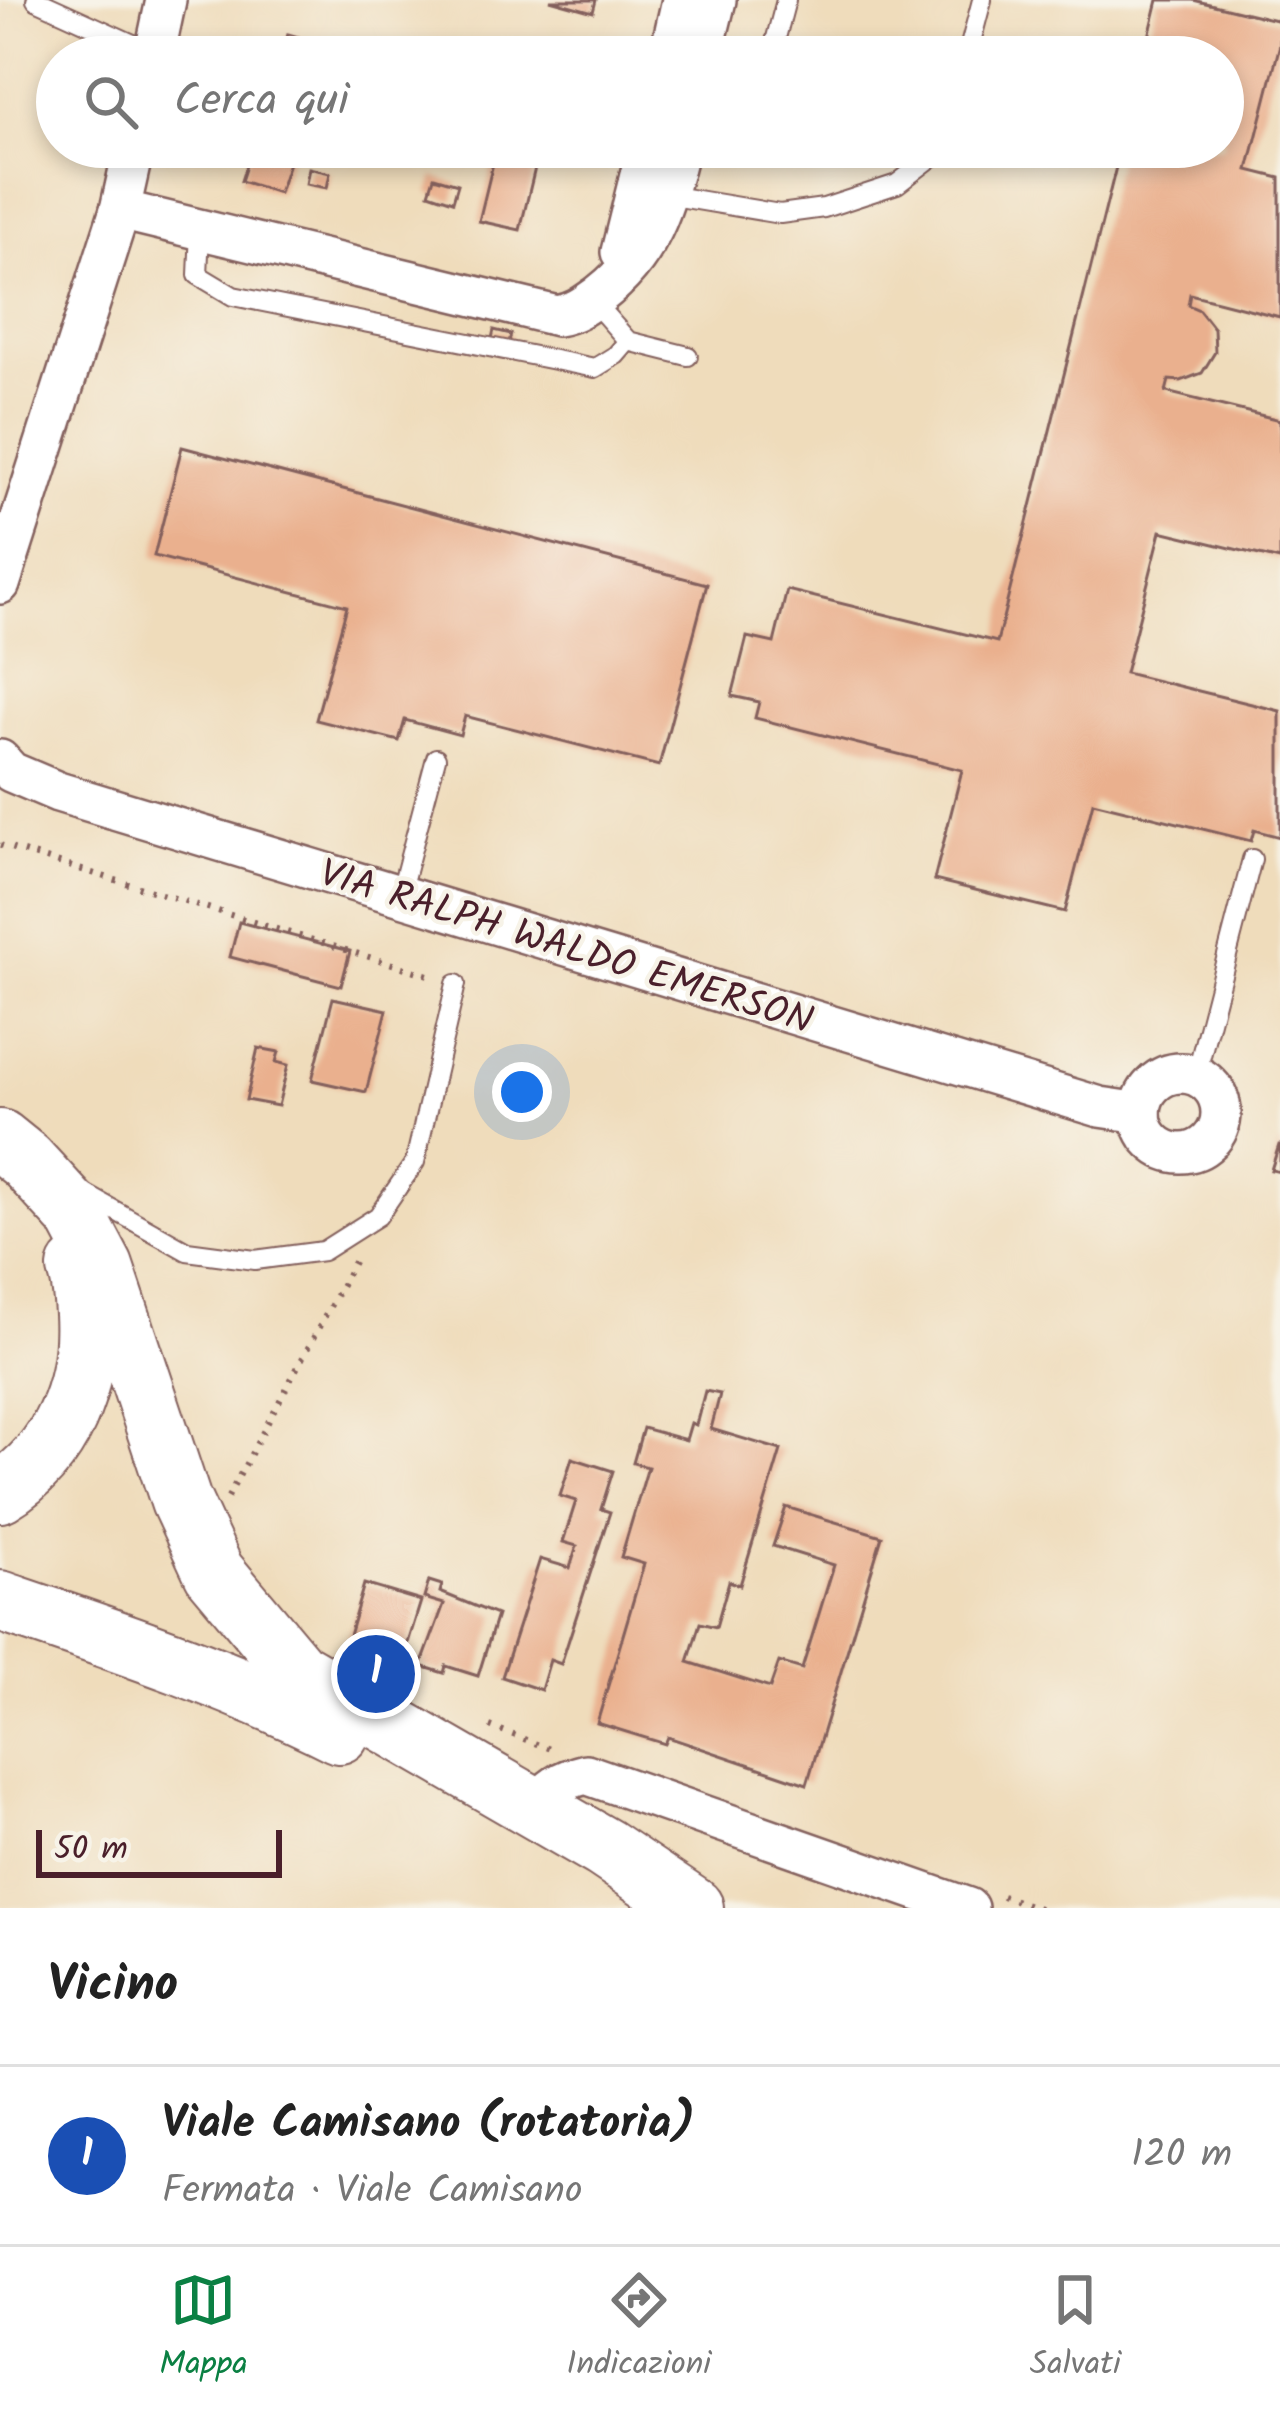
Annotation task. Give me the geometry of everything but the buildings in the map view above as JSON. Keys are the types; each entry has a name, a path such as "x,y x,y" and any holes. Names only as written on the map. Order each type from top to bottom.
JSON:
{"main road":[{"path":"0,1492 46,1454 74,1402 86,1344 83,1282 61,1217 13,1150"},
{"path":"13,1150 75,1214 104,1267 181,1501 214,1572 297,1670 363,1728 625,1908"},
{"path":"0,1601 363,1728 535,1808 693,1908"}],"street":[{"path":"673,36 682,0"},
{"path":"707,36 716,0"},
{"path":"156,36 160,4"},
{"path":"0,584 129,168"},
{"path":"592,299 614,272 624,246 642,168"},
{"path":"120,210 557,316 574,313 639,258 674,168"},
{"name":"VIA RALPH WALDO EMERSON","path":"0,760 11,772 58,792 1100,1107 1141,1114"},
{"path":"1196,1075 1218,1096 1220,1120 1208,1142 1187,1152 1163,1148 1144,1129 1144,1098 1165,1076 1196,1075"},
{"path":"535,1808 561,1780 586,1774 981,1901"}],"lane":[{"path":"36,0 112,36"},
{"path":"777,36 786,0"},
{"path":"973,36 982,0"},
{"path":"667,194 779,214 824,208 897,184 918,168"},
{"path":"200,231 198,275 233,296 596,368 628,341"},
{"path":"592,299 628,341 688,356"},
{"path":"400,894 436,758"},
{"path":"1196,1075 1252,859"},
{"path":"13,1150 187,1251 255,1260 323,1251 378,1216 415,1162 456,984"}],"path":[{"path":"0,845 456,984"},
{"path":"225,1503 378,1216"},
{"path":"484,1724 568,1756"},
{"path":"981,1901 1039,1908"}],"place":[{"name":"Viale Camisano (rotatoria)","path":"376,1674"}]}
